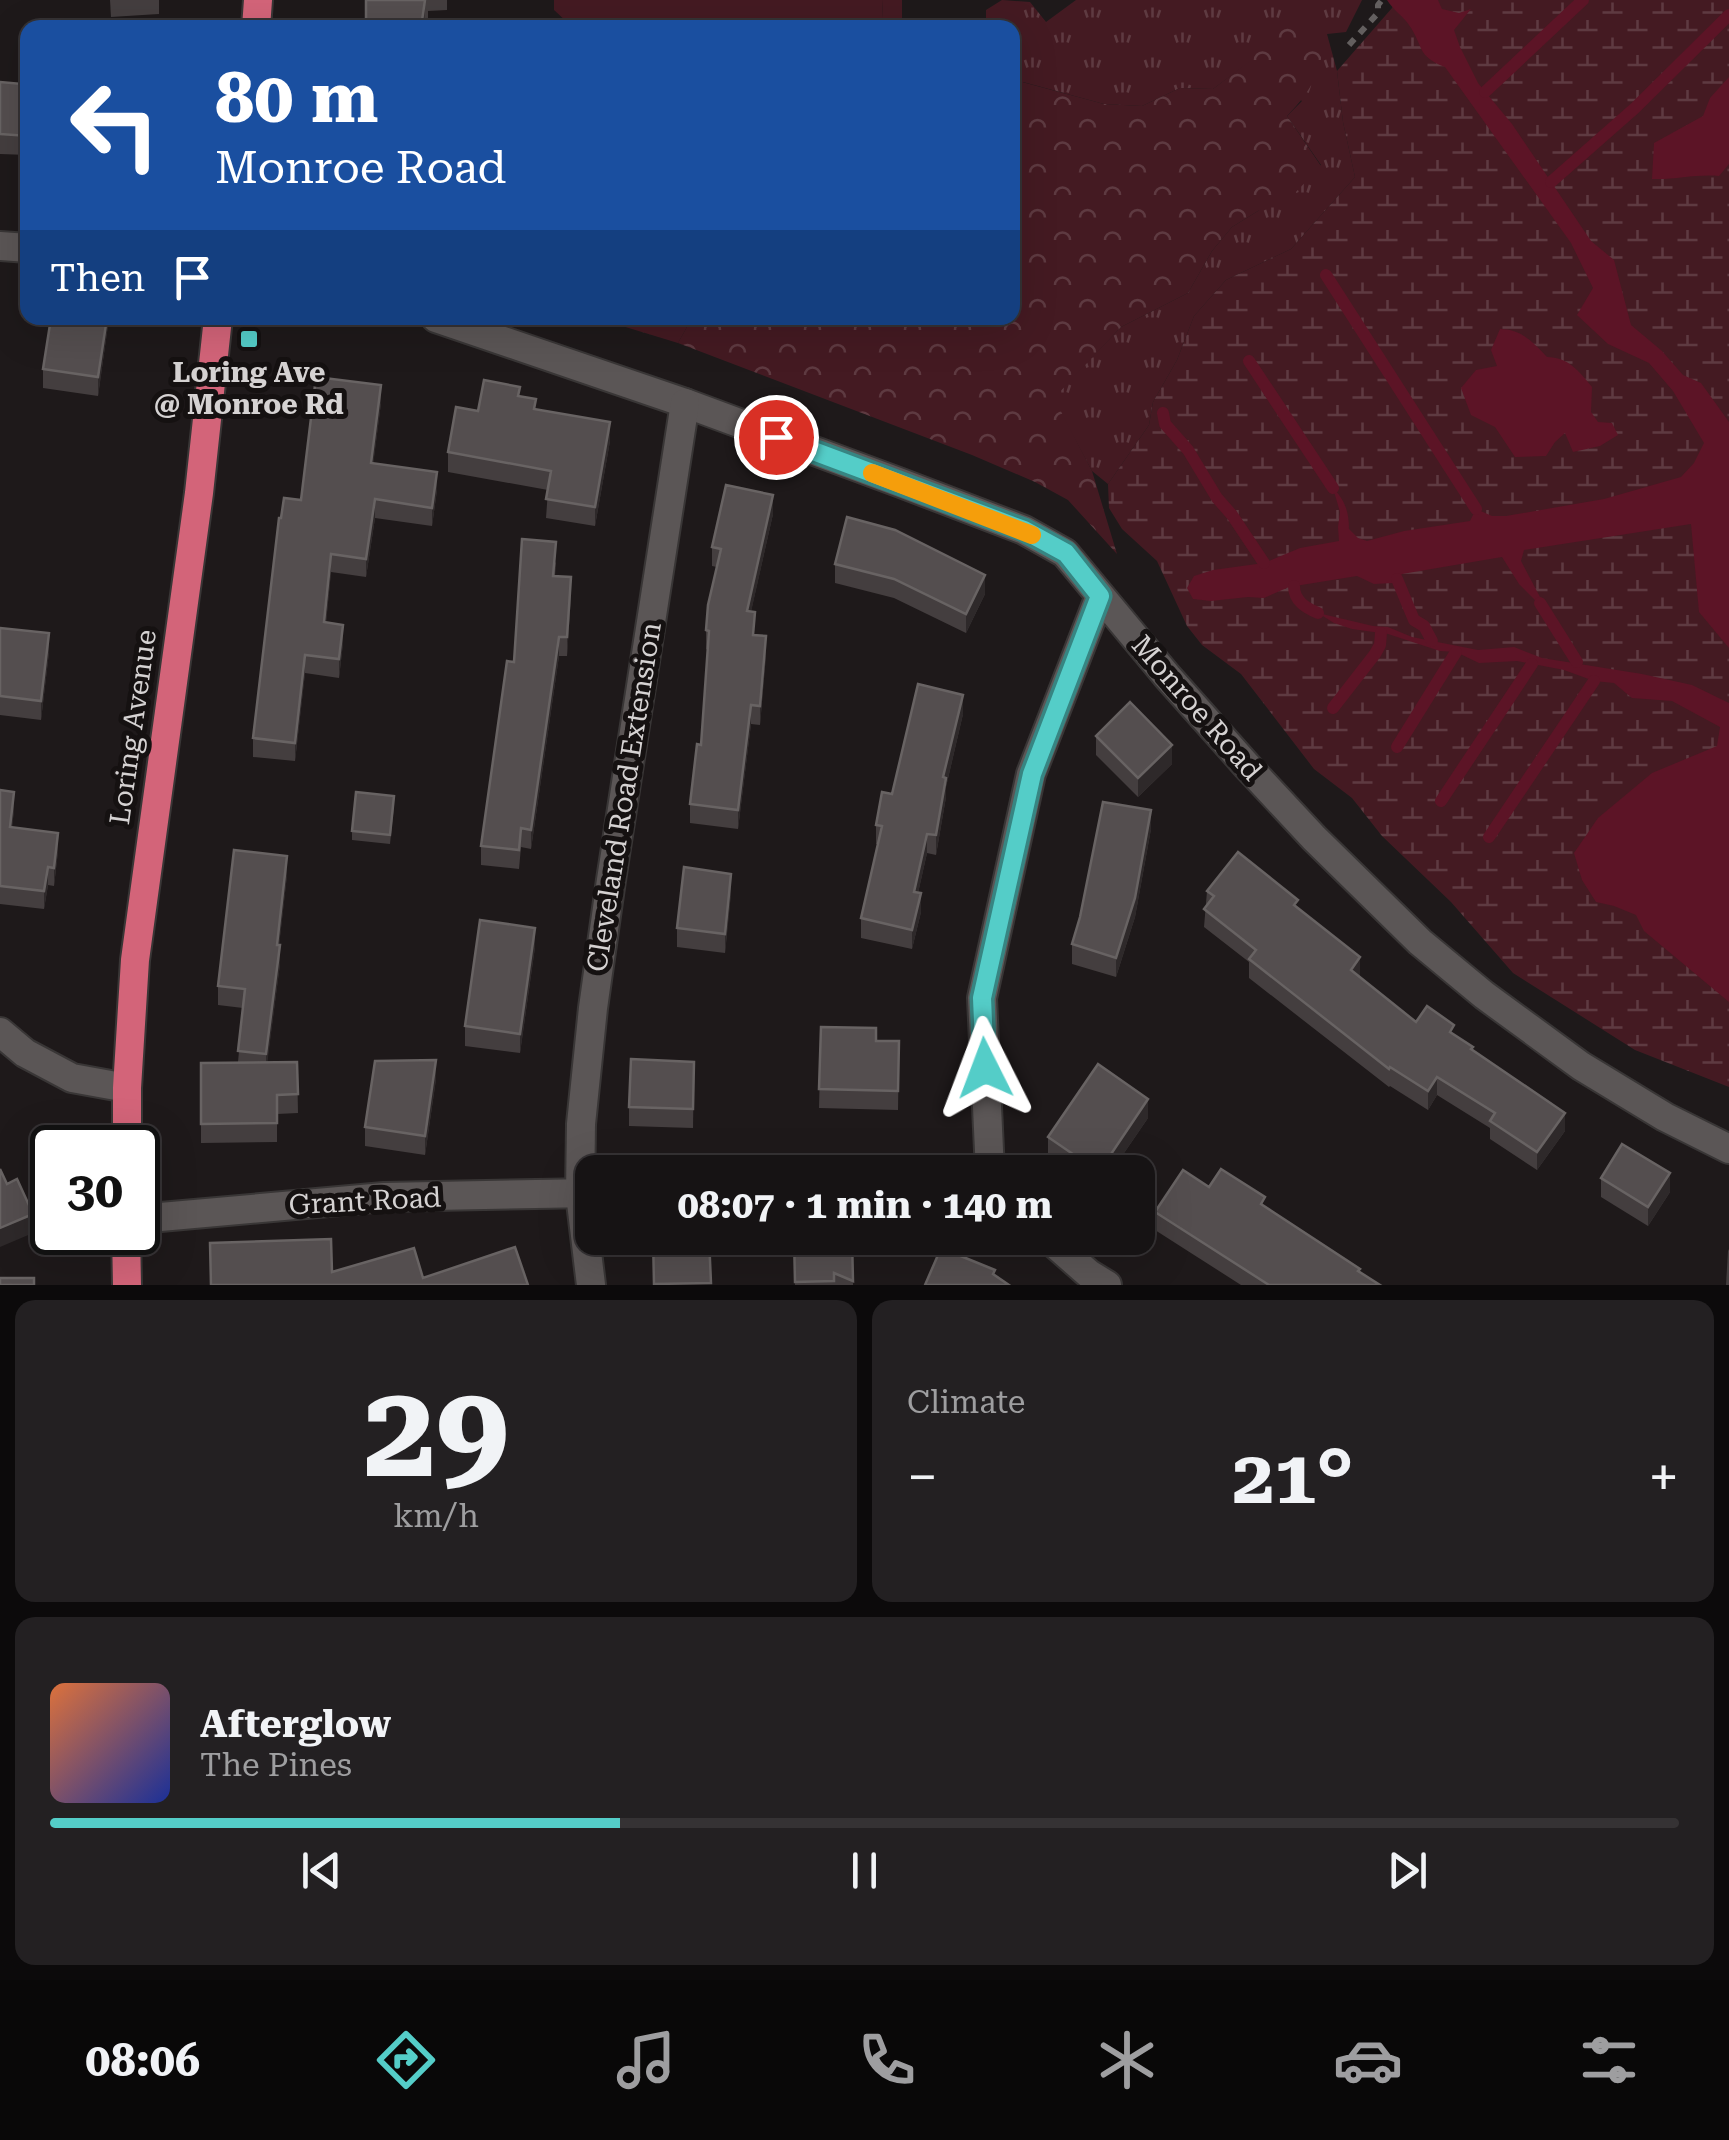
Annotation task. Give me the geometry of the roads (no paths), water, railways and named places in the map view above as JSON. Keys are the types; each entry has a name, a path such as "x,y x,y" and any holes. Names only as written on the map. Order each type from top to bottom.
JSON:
{"highway":[{"name":"Loring Avenue","path":"127,1125 134,960 199,493 217,325"},
{"path":"126,1255 127,1285"}],"street":[{"name":"Monroe Road","path":"457,325 685,403 1024,530 1066,553 1167,676 1300,824 1420,942 1581,1066 1729,1149"},
{"name":"Cleveland Road Extension","path":"583,1155 580,1124 593,1008 685,403"},
{"path":"989,1155 982,998 1032,774 1100,596"},
{"path":"0,1032 26,1053 72,1078 128,1088"},
{"name":"Grant Road","path":"160,1217 384,1198 575,1194"},
{"name":"Cleveland Road Extension","path":"589,1255 591,1285"},
{"path":"1067,1255 1107,1285"}],"waterway":[{"path":"1485,92 1583,0"},
{"path":"1551,182 1635,108 1729,15"},
{"path":"1326,275 1476,509"},
{"path":"1249,361 1333,488"},
{"path":"1163,413 1165,424 1188,450 1264,563"},
{"path":"1397,579 1414,620 1424,626 1432,641"},
{"path":"1294,586 1298,600 1318,613"},
{"path":"1540,603 1577,662"},
{"path":"1333,708 1375,654 1381,633"},
{"path":"1397,747 1456,652"},
{"path":"1441,801 1532,664"},
{"path":"1489,837 1594,681"}],"place":[{"name":"Loring Ave @ Monroe Rd","path":"249,339"}]}
